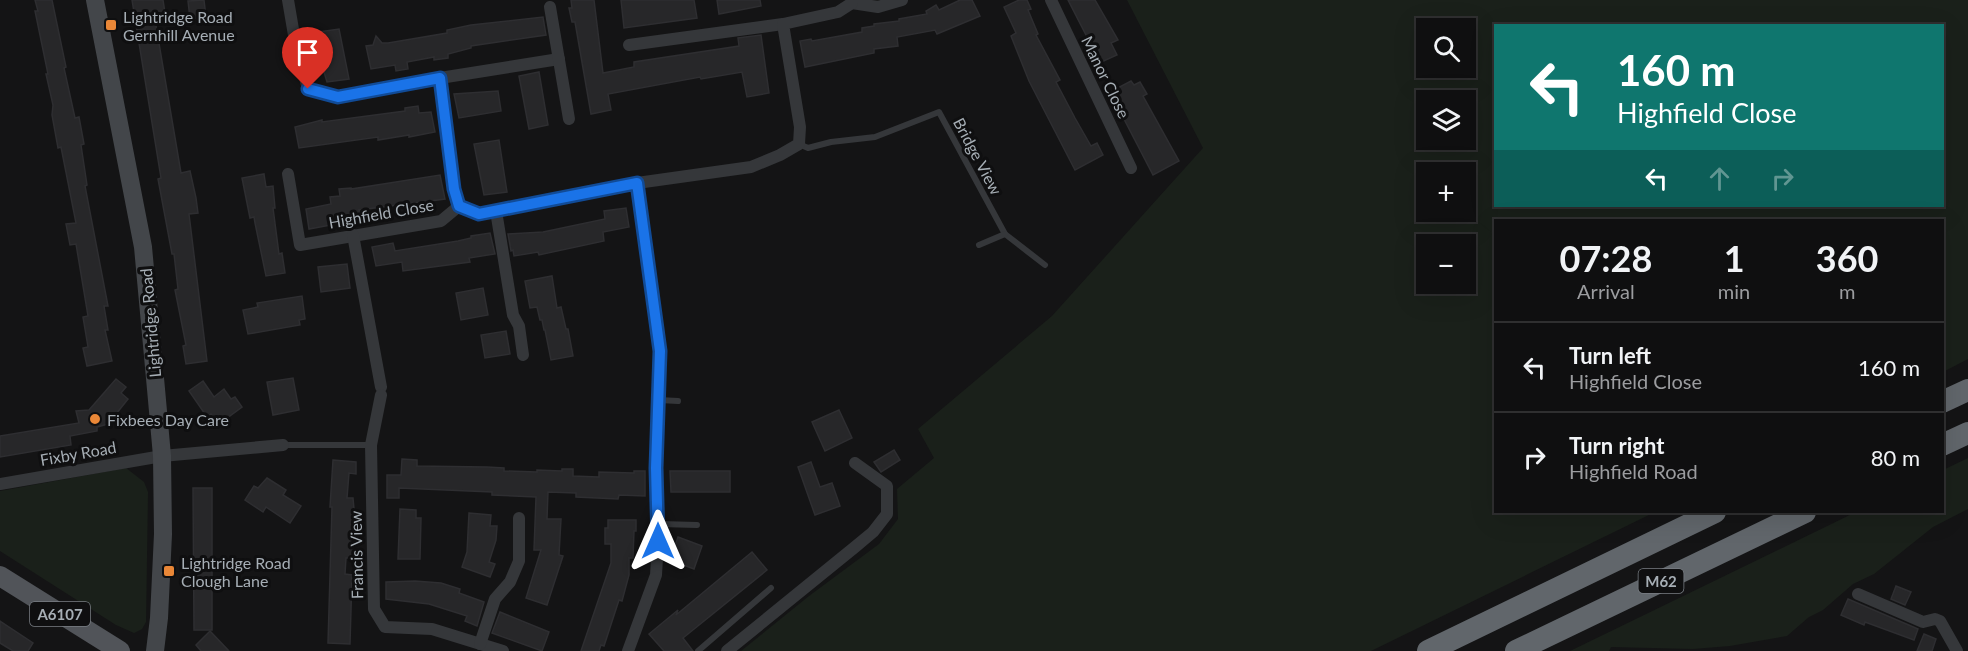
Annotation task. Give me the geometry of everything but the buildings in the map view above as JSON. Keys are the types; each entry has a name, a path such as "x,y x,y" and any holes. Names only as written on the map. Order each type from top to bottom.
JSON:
{"highway":[{"path":"1944,401 1968,390"},
{"path":"1944,444 1968,433"},
{"name":"M62","path":"1428,651 1713,513"},
{"name":"M62","path":"1516,651 1803,513"}],"main road":[{"name":"A6107","path":"0,576 120,651"}],"street":[{"name":"Lightridge Road","path":"95,0 143,247 162,456 163,542 155,651"},
{"path":"288,0 295,41 308,89 338,97 559,59"},
{"path":"629,45 783,24 838,12 852,2 878,7 902,0"},
{"name":"Manor Close","path":"1051,0 1131,168"},
{"path":"550,7 569,119"},
{"path":"783,24 800,127 799,144"},
{"path":"440,78 454,189 459,206"},
{"name":"Highfield Close","path":"288,174 300,245 441,221 459,206 479,214 637,183 751,167 780,156 799,144"},
{"path":"628,651 656,575 659,524 656,468 660,351 637,183"},
{"path":"496,211 513,315 519,326 523,355"},
{"name":"Francis View","path":"353,235 381,391 371,445 374,609 385,627 432,629 503,651"},
{"name":"Fixby Road","path":"0,484 162,456 283,445"},
{"path":"727,651 873,532 887,514 887,486 855,463"},
{"path":"480,644 495,598 510,582 519,561 519,518"},
{"path":"1858,594 1923,622 1935,619 1940,621 1957,651"}],"lane":[{"name":"Bridge View","path":"799,144 808,148 831,142 875,137 939,112 1005,234 1045,265"},
{"path":"979,245 1005,234"},
{"path":"658,400 678,401"},
{"path":"283,445 371,445"},
{"path":"659,524 698,525"},
{"path":"698,651 771,588"}],"shaded area":[{"path":"1127,0 1968,0 1968,359 1944,371 1944,219 1494,219 1494,513 1653,513 1371,651 741,651 879,544 898,519 897,489 934,458 918,429 1052,316 1203,148"},
{"path":"1968,458 1968,509 1933,527 1874,574 1853,584 1823,610 1809,617 1787,636 1730,646 1693,649 1611,647 1609,651 1570,651 1854,513 1944,513 1944,470"},
{"path":"126,468 144,482 148,492 146,622 142,629 134,633 116,625 0,551 0,491"}],"place":[{"name":"Lightridge Road Gernhill Avenue","path":"111,25"},
{"name":"Fixbees Day Care","path":"95,419"},
{"name":"Lightridge Road Clough Lane","path":"169,571"}],"route":[{"path":"308,89 338,97 440,78 454,189 459,206 479,214 637,183 660,351 656,468 658,541"}]}
